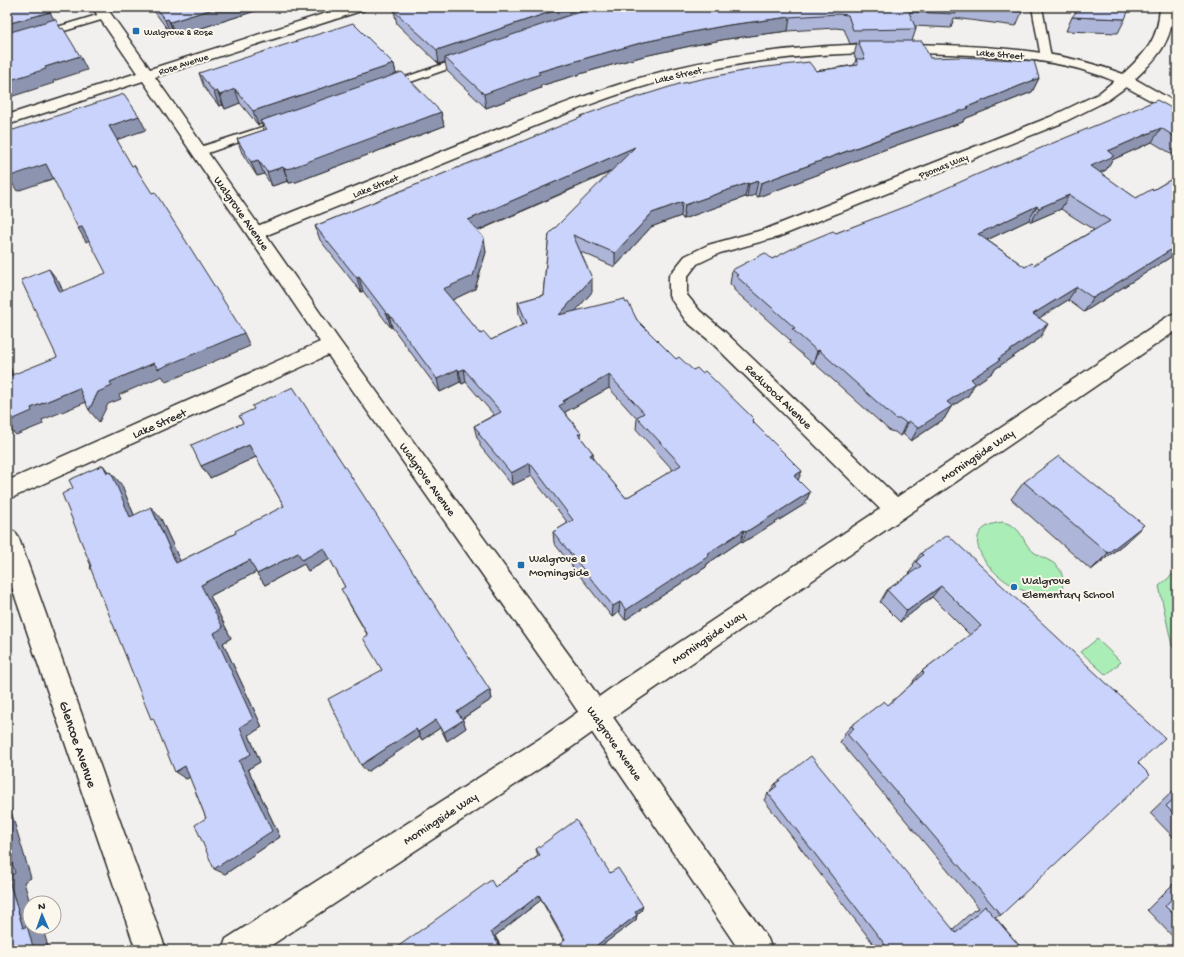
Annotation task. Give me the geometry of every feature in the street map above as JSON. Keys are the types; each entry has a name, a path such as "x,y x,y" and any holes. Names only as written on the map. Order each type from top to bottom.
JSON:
{"street":[{"name":"Rose Avenue","path":"7,120 359,7"},
{"name":"Psomas Way","path":"678,276 691,260 714,249 772,233 1056,120 1103,96 1124,81 1146,60 1158,45 1166,22 1167,7"},
{"name":"Walgrove Avenue","path":"102,10 198,152 256,233 332,345 596,714 757,950"},
{"name":"Lake Street","path":"256,233 592,98 684,71 792,54 851,49 931,49 982,51 1046,58 1079,64 1108,73 1177,109"},
{"name":"Redwood Avenue","path":"678,276 678,296 693,316 718,337 896,510"},
{"name":"Morningside Way","path":"237,950 549,747 1177,320"},
{"name":"Lake Street","path":"7,491 332,345"},
{"name":"Glencoe Avenue","path":"7,539 151,950"}],"lane":[{"path":"1037,7 1046,58"},
{"path":"7,45 102,10"},
{"path":"381,89 478,55"},
{"path":"198,152 290,120"}],"green space":[{"path":"1003,522 1015,528 1019,532 1030,549 1057,566 1061,571 1063,583 1062,589 1045,594 1026,591 1007,582 991,569 981,554 978,539 984,528"},
{"path":"1177,571 1177,650 1172,646 1159,586"},
{"path":"1097,639 1121,662 1106,675 1081,652"}],"building":[{"path":"7,7 47,7 50,12 7,24"},
{"path":"155,7 219,7 170,22 168,19 165,20"},
{"path":"406,7 565,7 437,50 394,11"},
{"path":"603,7 953,7 956,14 909,12 916,29 853,30 848,15 838,14 790,17 729,25 644,42 590,57 538,72 540,74 484,94 445,58 573,14"},
{"path":"980,7 1021,7 1022,12"},
{"path":"1080,7 1130,7 1125,19 1072,17"},
{"path":"55,19 61,29 63,28 80,56 45,67 46,69 7,81 7,33"},
{"path":"353,23 394,64 253,111 235,89 220,95 217,91 214,92 199,73 244,58"},
{"path":"858,41 922,41 930,58 960,57 1034,61 1039,78 967,107 969,108 901,131 761,183 758,181 748,183 685,205 682,202 652,213 615,253 573,235 592,278 559,315 624,299 626,303 628,302 637,320 676,359 679,357 693,370 697,368 702,373 705,371 753,418 752,421 802,471 794,476 810,492 746,532 744,530 707,554 709,556 626,610 620,602 613,606 553,532 573,520 530,463 511,473 478,433 480,433 474,426 501,412 464,369 459,371 458,369 437,379 389,314 387,314 359,277 357,278 315,226 582,117 581,116 679,84 759,68 809,62 816,71 858,65 856,59 865,59","holes":["635,147 549,234 543,295 518,302 527,323 491,340 484,332 481,334 443,289 473,276 484,238 468,220","609,375 644,413 637,417 681,465 626,498 590,455 593,453 578,434 581,433 559,406 564,403 563,401"]},
{"path":"402,72 441,112 291,168 284,169 283,167 267,172 258,160 251,162 237,139 267,129 260,121"},
{"path":"124,94 139,116 109,126 132,166 134,165 152,193 155,192 244,333 158,369 154,363 110,382 112,386 98,392 89,410 79,388 31,408 32,411 7,422 7,377 57,357 21,280 49,269 60,292 106,273 82,227 78,228 46,164 8,177 7,132"},
{"path":"1157,100 1177,111 1177,138 1161,128 1108,151 1114,156 1091,166 1136,198 1177,176 1177,246 1093,298 1077,287 1033,314 1048,324 998,359 1000,360 971,379 975,383 947,402 952,406 918,428 909,421 906,423 901,419 896,419 819,350 817,351 792,329 795,328 736,276 738,275 732,270 765,253 772,259 799,245 833,231 836,233 909,205 978,174","holes":["1069,195 1110,221 1034,265 1032,263 1025,267 978,234 1037,206 1039,208"]},
{"path":"293,387 490,690 457,712 463,720 444,732 436,720 418,732 416,729 361,765 328,699 382,670 363,638 368,635 341,589 345,587 324,548 302,560 298,553 257,574 250,560 201,585 223,628 214,633 253,719 240,727 251,754 239,761 272,831 214,869 195,825 206,818 185,766 175,772 153,718 151,719 62,494 73,488 69,480 103,465 107,473 111,472 130,517 151,507 176,563 236,533 235,531 284,506 249,445 201,466 191,445 243,423 239,416 254,409 252,406"},
{"path":"1059,456 1144,525 1108,553 1024,482"},
{"path":"948,535 1165,738 1138,763 1150,775 1001,915 847,734 854,728 851,726 884,701 888,705 924,673 922,671 981,626 941,586 907,611 887,590 921,566 916,562 923,555 921,553"},
{"path":"811,756 956,933 985,906 1023,950 889,950 768,793 777,786 775,784"},
{"path":"1177,796 1177,817 1166,806"},
{"path":"576,820 610,873 618,868 643,906 635,912 637,915 597,945 600,950 552,950 565,940 539,895 491,932 502,950 393,950 491,880 495,887 540,855 536,849"},
{"path":"7,846 15,873 8,877 22,925 22,935 30,935 34,950 7,950"},
{"path":"1177,893 1177,918 1165,906"}],"place":[{"name":"Walgrove & Rose","path":"136,31"},
{"name":"Walgrove & Morningside","path":"521,565"},
{"name":"Walgrove Elementary School","path":"1014,587"}]}
